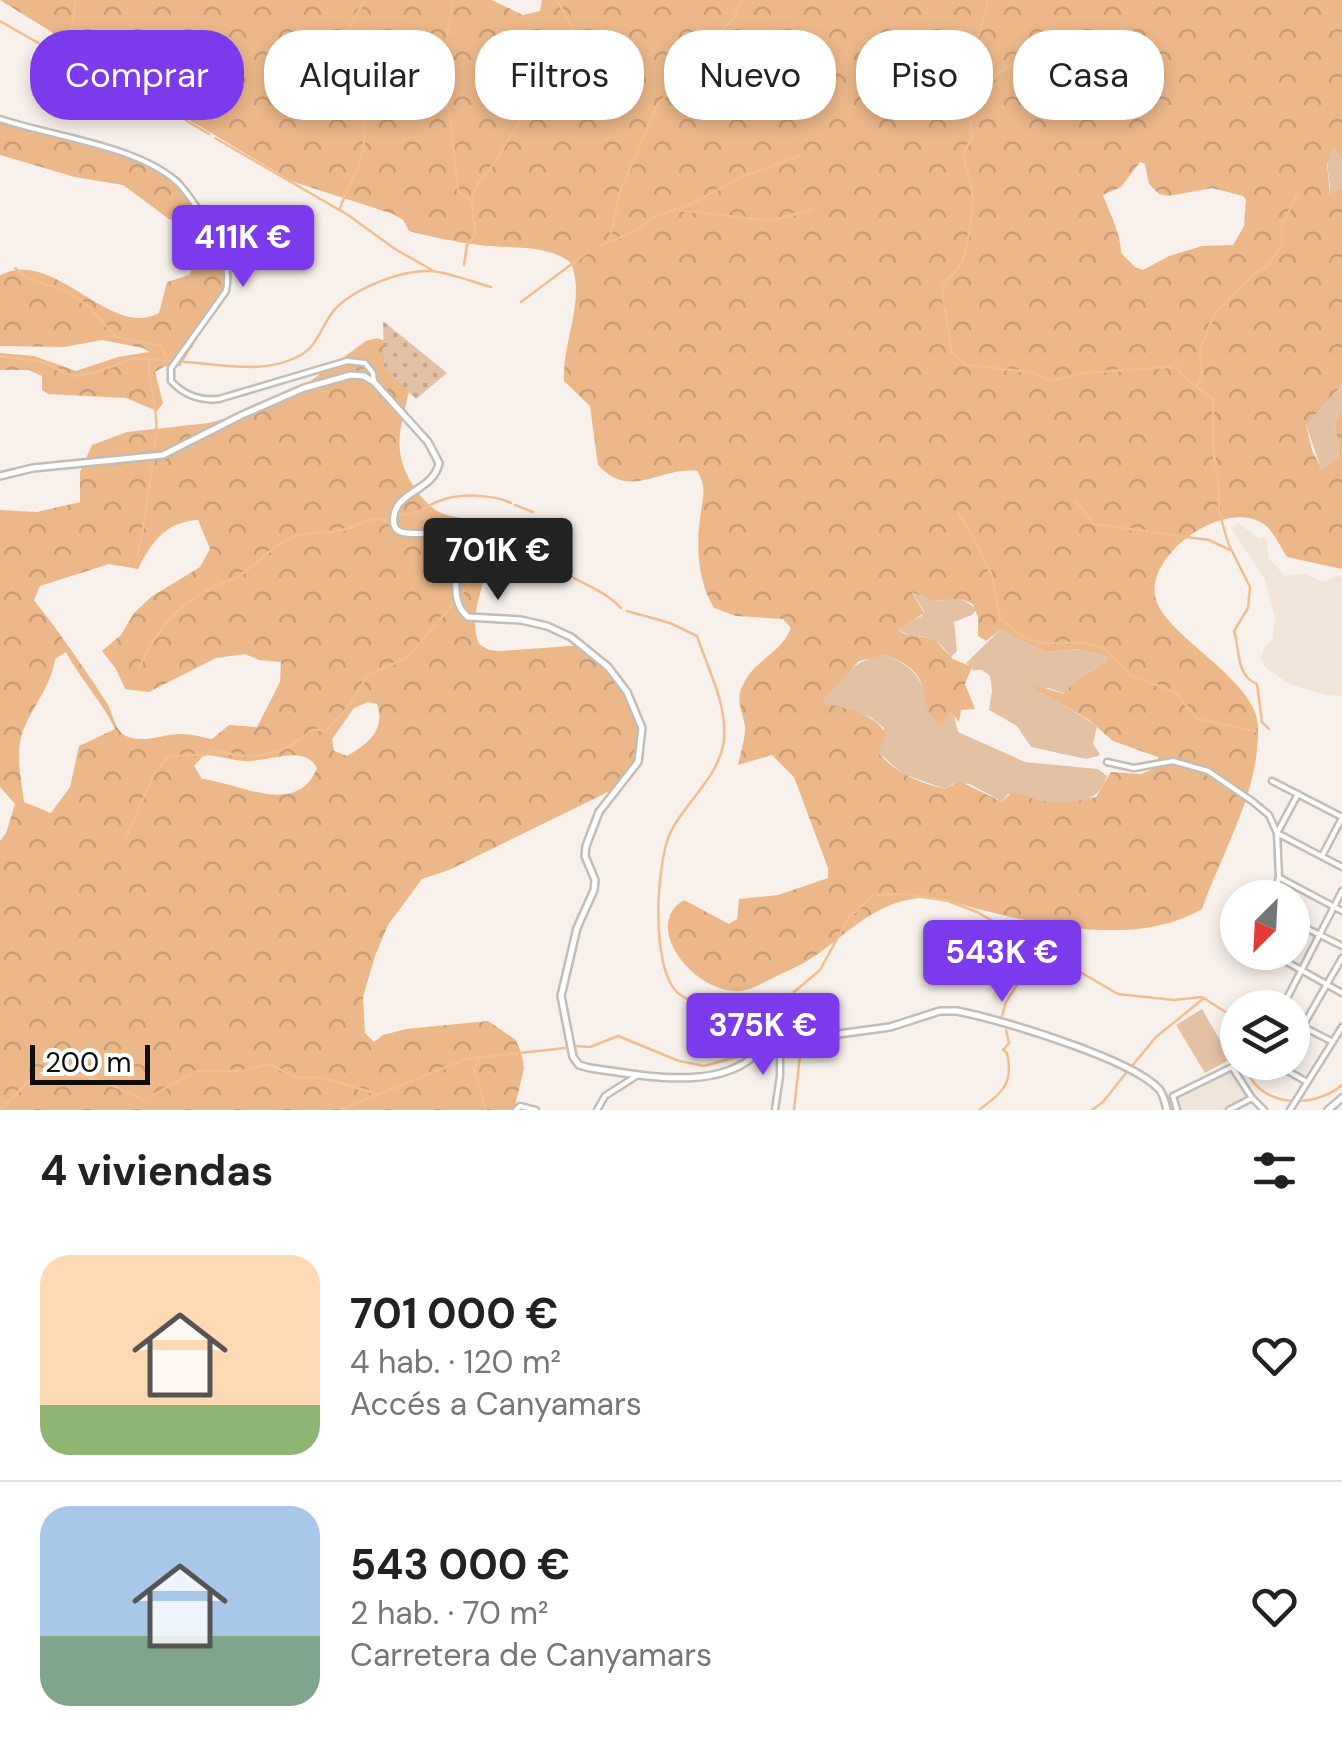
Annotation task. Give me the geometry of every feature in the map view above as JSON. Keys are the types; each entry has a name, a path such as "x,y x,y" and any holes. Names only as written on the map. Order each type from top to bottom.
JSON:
{"street":[{"path":"0,119 143,161 172,177 210,226 225,252 226,291 172,368 172,381 178,389 205,400 219,399 348,361 365,363 374,382"},
{"path":"0,476 50,466 163,455 304,388 351,375 374,382 438,458 433,478 397,508 393,520 396,528 406,534 436,533 445,539 456,568 455,594 460,610 473,619 521,620 548,626 571,637 608,667 638,715 642,745 638,762 599,812 586,846 585,856 596,880 577,928 561,996 573,1057 579,1064 638,1075 679,1077 727,1072 740,1068 780,1033"},
{"path":"1106,762 1134,768 1173,761 1208,771 1269,816 1277,833 1278,880"},
{"path":"1272,781 1342,817 1322,856"},
{"path":"1277,833 1298,794"},
{"path":"1277,833 1342,866"},
{"path":"1279,877 1342,911"},
{"path":"1310,952 1342,891"},
{"path":"1310,930 1342,946"},
{"path":"1310,1012 1342,958"},
{"path":"1291,990 1301,970 1342,993"},
{"path":"786,1023 774,1027 793,1043 890,1028 940,1011 957,1011 1106,1057 1152,1084 1164,1096 1167,1110"},
{"path":"1290,1110 1342,1027"},
{"path":"1310,1030 1333,1042"},
{"path":"775,1110 780,1048 787,1041"},
{"path":"772,1042 780,1048"},
{"path":"1177,1110 1173,1096 1232,1067 1264,1110"},
{"path":"598,1110 605,1096 638,1075"},
{"path":"1229,1110 1252,1098"},
{"path":"1328,1110 1342,1098"},
{"path":"516,1110 520,1106 536,1110"}],"shaded area":[{"path":"1333,149 1342,159 1342,188 1334,195 1330,193 1327,164"},
{"path":"383,321 447,373 416,399 384,367"},
{"path":"1342,385 1342,410 1335,421 1339,457 1322,471 1306,425"},
{"path":"1238,523 1259,538 1266,537 1269,559 1285,576 1305,574 1323,582 1339,575 1342,579 1342,696 1289,684 1265,667 1261,658 1265,646 1273,639 1275,617 1265,579 1231,528"},
{"path":"912,592 932,601 962,599 977,609 954,622 957,651 951,657 937,642 898,630 924,611"},
{"path":"1000,630 1046,652 1078,649 1107,657 1106,662 1075,681 1065,694 1049,688 1034,690 1042,691 1097,726 1093,744 1098,756 1086,759 1031,747 1017,726 989,710 990,676 966,663"},
{"path":"885,655 914,673 929,712 942,725 948,713 953,712 958,732 1025,762 1098,769 1107,776 1100,789 1078,803 1050,803 1008,794 1002,802 970,784 954,783 945,789 903,774 879,753 884,728 870,717 822,700 857,665"},
{"path":"1202,1009 1220,1040 1220,1065 1205,1073 1176,1025"},
{"path":"1220,1076 1220,1080 1238,1080 1249,1097 1224,1110 1179,1110 1176,1099"}],"green space":[{"path":"0,0 492,0 523,15 540,11 542,0 1342,0 1342,159 1333,149 1327,164 1330,194 1342,188 1342,385 1306,425 1322,470 1339,457 1335,421 1342,410 1342,569 1287,557 1265,525 1249,518 1231,518 1212,523 1177,546 1156,579 1155,596 1161,611 1242,691 1254,709 1258,726 1247,797 1202,909 1176,921 1149,927 1091,930 1033,922 940,899 918,898 872,914 807,961 752,988 728,990 694,973 680,959 668,927 672,912 684,900 729,924 737,919 739,899 778,895 828,878 828,868 794,777 772,755 738,765 745,730 740,704 742,687 791,628 783,619 736,616 714,608 699,565 703,489 697,471 634,481 610,475 598,465 590,406 564,381 576,292 571,263 551,252 470,244 409,231 403,220 393,214 291,181 190,120 244,120 244,30 48,30","holes":["1140,162 1145,164 1149,184 1159,194 1169,196 1212,188 1243,196 1244,226 1233,245 1202,246 1169,256 1143,270 1135,267 1121,253 1103,195 1121,187","912,592 932,601 962,599 973,604 978,636 986,641 1000,630 1046,652 1078,649 1107,657 1106,662 1075,681 1064,694 1035,685 1034,690 1089,720 1113,741 1158,757 1158,767 1141,774 1111,772 1096,797 1064,802 1034,799 1013,791 1002,802 959,781 945,789 900,772 879,753 886,733 880,726 859,713 823,700 859,661 885,655 914,671 931,716 939,724 951,712 959,722 961,710 975,709 965,684 972,667 953,659 934,639 898,630 924,613"]},
{"path":"11,118 139,158 180,178 229,256 231,274 222,300 180,366 165,366 155,372 163,403 157,411 126,398 48,394 42,390 42,376 28,370 0,370 0,353 34,356 76,371 149,352 102,340 64,347 0,346 0,275 21,270 41,273 121,315 140,318 159,313 167,282 189,275 201,247 197,230 169,219 123,185 75,177 0,155 0,120"},
{"path":"377,338 388,342 411,381 400,437 402,462 408,476 430,506 469,521 483,539 486,566 475,617 479,644 501,651 584,645 603,659 644,733 641,756 620,785 449,870 422,879 388,925 375,956 363,997 365,1033 374,1042 383,1035 406,1029 488,1021 516,1040 522,1056 524,1068 514,1110 0,1110 0,841 15,804 0,787 0,510 37,512 80,502 80,472 92,445 127,432 209,423 255,410 298,390 366,341","holes":["198,520 210,549 200,567 151,597 134,613 121,635 102,651 125,689 149,692 216,658 245,654 281,662 280,682 257,727 229,725 212,739 181,734 133,738 119,730 107,703 34,600 40,586 109,564 138,569 161,535","66,652 115,729 79,746 70,787 51,813 24,802 19,757 23,731 50,678 55,659","368,702 377,704 379,721 368,741 347,756 334,751 332,739 354,708","204,755 244,761 294,755 311,761 317,768 308,783 282,795 202,779 194,766"]}],"waterway":[{"path":"71,30 76,0"},
{"path":"340,208 363,149 364,119 345,56 352,22 366,0"},
{"path":"453,0 440,80 450,117 458,191 469,200"},
{"path":"464,265 467,245 475,234 475,190 525,115 537,83 557,64 568,43 572,27 557,0"},
{"path":"599,246 609,242 620,192 658,104 692,69 711,39 734,19 741,0"},
{"path":"988,0 966,79 973,137 963,153 972,188 970,226 961,264 942,292 952,352 967,365 1030,372 1051,381 1082,373 1171,367"},
{"path":"0,21 30,38"},
{"path":"972,121 993,80 1013,64"},
{"path":"186,120 209,134"},
{"path":"215,138 348,215 432,270"},
{"path":"609,242 742,177 801,155"},
{"path":"1197,387 1202,374 1200,351 1214,314 1251,276 1266,267 1282,246 1281,228 1297,195"},
{"path":"680,210 769,221 811,210"},
{"path":"521,302 589,251"},
{"path":"15,268 29,279 68,292 88,306 116,337 161,346 167,360"},
{"path":"184,362 243,367 286,362 312,346 332,313 346,300 406,273 437,272 491,287"},
{"path":"0,356 39,361 73,376 135,358 170,361"},
{"path":"149,360 156,425 154,447"},
{"path":"1177,368 1213,399 1219,511 1228,543 1250,587 1248,608 1234,631 1242,669 1257,684 1262,722 1269,729"},
{"path":"137,556 154,460"},
{"path":"402,514 456,497 485,496 511,503"},
{"path":"1076,501 1093,524 1209,540 1230,550"},
{"path":"515,505 533,512"},
{"path":"958,513 992,576 1000,618 1023,637 1042,643 1084,643 1104,648 1130,675 1175,692 1197,719 1256,731"},
{"path":"139,668 151,644 185,604 239,576 286,540 340,531 372,519 389,522"},
{"path":"511,531 533,520"},
{"path":"460,596 508,534"},
{"path":"535,534 541,549 560,570 621,608"},
{"path":"125,840 154,774 169,756 204,755 215,750 254,756 290,746 312,730 327,730 350,705 367,676 408,657 452,605"},
{"path":"627,611 670,623 697,636 723,718 719,758 677,820 666,846 658,914 669,980 688,999 714,1005 757,1001 781,994"},
{"path":"794,992 820,970 849,917 874,895 905,894 948,901 977,912 1118,994 1174,1000 1202,997 1220,1008"},
{"path":"1002,1016 1006,1002 1040,949"},
{"path":"796,998 801,1036"},
{"path":"1132,1066 1156,1037 1203,999"},
{"path":"576,1046 590,1047 618,1036 679,1061 704,1066 740,1056 765,1023 787,1008"},
{"path":"979,1110 1000,1092 1007,1080 1009,1064 1003,1050 1009,1043 1006,1030"},
{"path":"794,1110 801,1046"},
{"path":"340,1110 466,1059 565,1048"},
{"path":"481,1056 474,1069 486,1110"},
{"path":"153,1095 196,1071 243,1071 270,1064 296,1078 323,1078 378,1094"},
{"path":"1092,1110 1126,1073"},
{"path":"0,1108 30,1081 58,1074 90,1078 146,1102"},
{"path":"1252,1080 1272,1096 1301,1101 1330,1093 1342,1085"}]}
